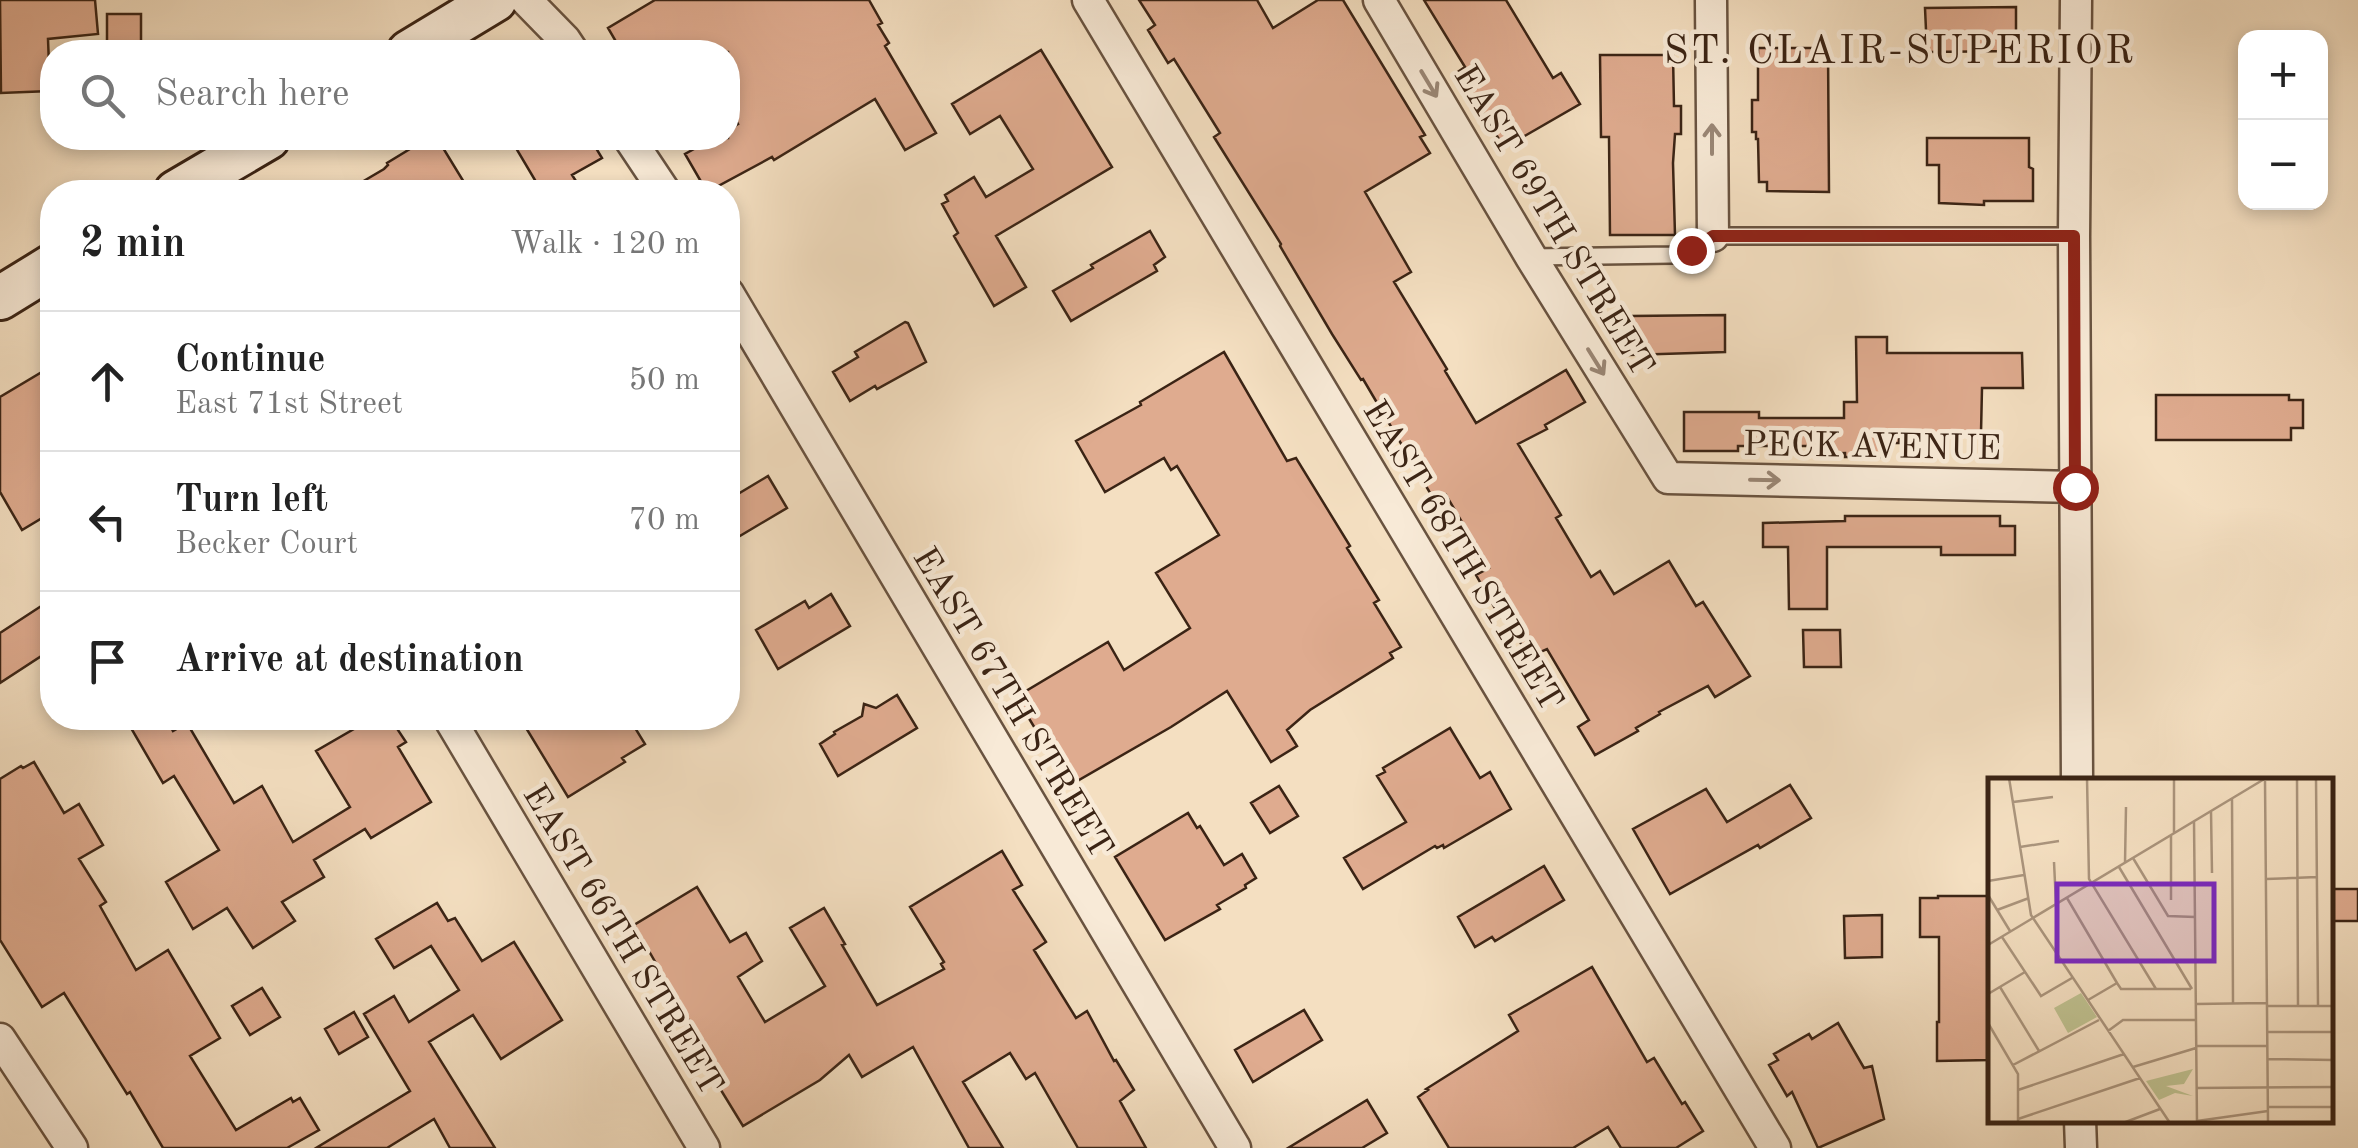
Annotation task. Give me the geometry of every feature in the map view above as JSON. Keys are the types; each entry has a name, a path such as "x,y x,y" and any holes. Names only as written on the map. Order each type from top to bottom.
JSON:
{"main road":[{"path":"429,40 495,0"},
{"path":"196,180 248,150"},
{"path":"0,298 40,273"}],"street":[{"path":"526,0 565,40"},
{"name":"EAST 68TH STREET","path":"1088,0 1775,1148"},
{"name":"EAST 69TH STREET","path":"1379,0 1668,478"},
{"path":"1711,0 1713,236"},
{"path":"2076,0 2078,778"},
{"path":"637,150 657,180"},
{"name":"EAST 67TH STREET","path":"740,313 1235,1148"},
{"name":"PECK AVENUE","path":"1668,478 2075,487"},
{"name":"EAST 66TH STREET","path":"455,730 704,1148"},
{"path":"0,1039 72,1148"},
{"path":"2080,1123 2081,1148"}],"lane":[{"path":"1531,257 1672,255 1691,250 1713,236 2074,236"}],"building":[{"path":"0,0 95,0 98,34 40,40 40,91 1,93"},
{"path":"655,0 869,0 889,43 885,46 936,133 905,150 875,99 774,160 772,157 729,180 700,180 685,154 692,150 740,150 740,40 615,40 608,28"},
{"path":"1139,0 1257,0 1273,28 1318,0 1343,0 1425,135 1420,137 1430,153 1365,192 1411,272 1394,282 1476,423 1566,370 1585,402 1518,444 1561,515 1556,518 1591,577 1600,571 1614,594 1669,561 1696,606 1703,602 1750,676 1715,697 1708,686 1659,712 1636,728 1638,731 1595,755 1578,727 1589,720 1547,649 1529,657 1504,615 1500,617 1476,575 1489,568 1446,495 1440,493 1433,498 1214,137 1220,133 1174,59 1168,63 1148,30 1155,25"},
{"path":"1424,0 1506,0 1553,78 1561,73 1580,104 1503,146 1456,73 1465,67"},
{"path":"2016,7 2016,51 1927,52 1925,8"},
{"path":"107,14 141,14 141,40 107,40"},
{"path":"1758,48 1828,48 1829,192 1767,191 1767,182 1759,182 1758,139 1756,132 1752,132 1752,100 1758,100"},
{"path":"1041,50 1112,167 996,236 1026,287 994,306 954,236 958,233 942,204 948,201 945,195 974,177 986,197 1033,169 1000,116 970,134 952,104"},
{"path":"1600,55 1673,55 1674,106 1681,106 1681,134 1675,134 1673,163 1675,235 1610,235 1609,137 1601,137"},
{"path":"1927,138 2029,138 2033,201 1939,203 1939,165 1927,165"},
{"path":"408,150 444,150 463,180 365,180"},
{"path":"517,150 597,150 602,158 572,175 575,180 535,180"},
{"path":"1150,231 1165,257 1154,265 1157,271 1071,321 1053,291"},
{"path":"1725,315 1725,352 1630,355 1631,316"},
{"path":"905,322 926,362 850,401 833,372 858,357 855,352"},
{"path":"1856,337 1887,337 1887,353 2022,353 2023,388 1982,388 1981,433 1899,434 1899,443 1886,443 1887,457 1808,454 1808,446 1684,451 1684,412 1759,412 1759,418 1844,418 1844,402 1857,402"},
{"path":"1224,352 1287,461 1296,458 1350,546 1347,548 1379,600 1374,603 1401,647 1390,653 1393,658 1310,710 1287,730 1297,746 1271,762 1227,691 1072,784 1016,697 1108,642 1124,670 1190,628 1156,573 1219,535 1177,466 1171,470 1164,458 1105,492 1076,441"},
{"path":"40,373 40,519 22,530 0,492 0,397"},
{"path":"2156,395 2289,395 2289,400 2303,400 2303,428 2291,428 2291,440 2156,440"},
{"path":"768,476 787,508 740,536 740,493"},
{"path":"1845,516 2000,516 2000,526 2015,526 2015,555 1941,555 1941,547 1827,547 1827,609 1789,609 1788,547 1763,547 1763,523 1845,521"},
{"path":"831,594 850,626 778,669 756,630 805,601 809,608"},
{"path":"40,607 40,657 0,683 0,633"},
{"path":"1803,630 1840,630 1841,667 1804,667"},
{"path":"897,695 917,728 838,776 820,744 862,716 864,704 876,708"},
{"path":"1450,728 1480,778 1490,772 1511,809 1444,848 1435,846 1363,889 1344,858 1406,822 1377,776 1385,772 1383,768"},
{"path":"132,730 191,730 234,803 262,786 293,842 350,807 316,751 352,730 398,730 406,742 398,747 431,802 371,838 365,829 314,860 324,877 282,902 295,921 253,948 227,908 193,929 166,882 219,850 174,776 163,783"},
{"path":"527,730 636,730 645,744 622,758 625,762 568,797"},
{"path":"34,762 64,813 79,804 103,845 79,859 106,902 100,906 136,970 168,950 220,1038 190,1056 236,1130 291,1098 293,1102 300,1098 319,1130 287,1148 163,1148 64,993 42,1007 0,940 0,779"},
{"path":"1790,785 1811,818 1670,894 1633,829 1706,789 1727,822"},
{"path":"1279,786 1298,816 1270,833 1251,803"},
{"path":"1188,813 1224,865 1242,854 1256,878 1217,905 1220,909 1165,940 1115,857"},
{"path":"1002,851 1022,885 1013,890 1046,942 1034,950 1076,1018 1087,1011 1134,1090 1120,1101 1146,1148 1078,1148 1035,1073 1026,1079 1010,1053 963,1082 1003,1148 969,1148 913,1047 862,1077 849,1055 820,1080 743,1126 689,1038 696,1033 634,925 697,887 730,942 746,933 762,961 738,977 765,1022 825,986 790,928 824,908 877,1005 944,969 944,962 910,907"},
{"path":"1544,866 1564,900 1495,941 1492,937 1475,947 1458,917"},
{"path":"2333,889 2358,889 2358,921 2333,921"},
{"path":"1988,896 1988,1060 1937,1061 1939,937 1920,937 1920,898"},
{"path":"437,903 448,921 455,918 482,961 514,942 562,1020 501,1059 473,1015 429,1042 495,1148 450,1148 434,1119 387,1148 316,1148 410,1091 364,1014 394,996 409,1022 459,990 431,946 394,968 376,939"},
{"path":"1882,915 1882,957 1845,958 1844,916"},
{"path":"1592,967 1647,1062 1654,1058 1703,1131 1676,1148 1621,1148 1608,1127 1573,1148 1449,1148 1418,1097 1518,1031 1509,1015"},
{"path":"262,988 280,1017 250,1035 232,1006"},
{"path":"1304,1010 1322,1040 1253,1082 1235,1050"},
{"path":"354,1012 368,1037 339,1054 325,1029"},
{"path":"1838,1023 1864,1068 1872,1066 1884,1119 1818,1148 1792,1092 1787,1096 1769,1065 1778,1060 1774,1054 1809,1034 1812,1039"},
{"path":"1367,1100 1387,1133 1362,1148 1288,1148"}],"district":[{"name":"ST. CLAIR-SUPERIOR","path":"1900,49"}],"route":[{"path":"1691,250 1713,236 2074,236 2075,487"}]}
